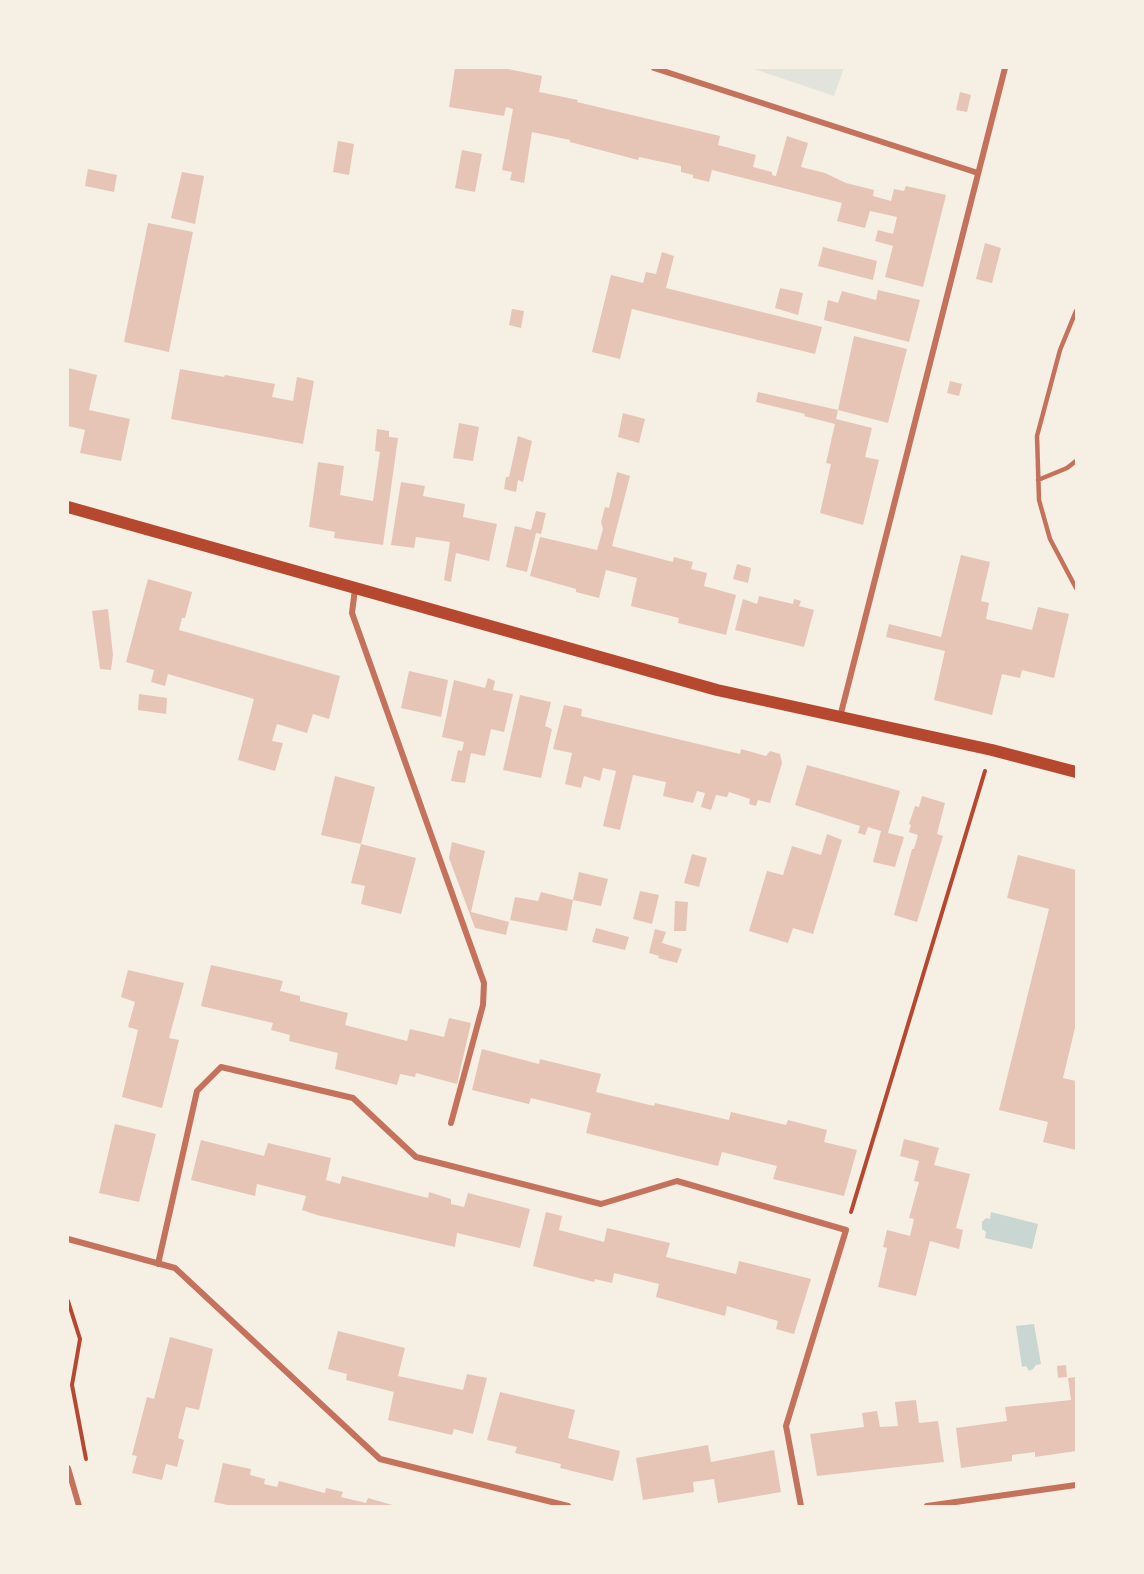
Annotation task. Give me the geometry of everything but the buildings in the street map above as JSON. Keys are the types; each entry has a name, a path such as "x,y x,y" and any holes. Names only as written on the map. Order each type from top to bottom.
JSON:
{"main road":[{"path":"68,507 717,690 992,750 1077,772"}],"street":[{"path":"654,68 978,172"},
{"path":"840,717 1005,68"},
{"path":"355,588 352,613 484,983 483,1005 451,1123"},
{"path":"158,1264 197,1091 221,1067 353,1098 416,1157 601,1204 676,1181 846,1230 786,1426 801,1506"},
{"path":"68,1239 175,1268 380,1459 568,1506"},
{"path":"68,1468 79,1506"},
{"path":"927,1506 1077,1485"}],"lane":[{"path":"1077,311 1060,350 1037,436 1039,500 1050,539 1077,588"},
{"path":"1038,480 1066,468 1077,460"},
{"path":"986,1498 988,1506"}],"path":[{"path":"846,1230 992,750"},
{"path":"68,1301 80,1339 72,1385 87,1462"}],"shaded area":[{"path":"751,68 844,68 834,96"},
{"path":"991,1212 1038,1224 1032,1249 985,1238 986,1232 982,1229 982,1222 986,1218 990,1219"},
{"path":"1034,1324 1041,1364 1029,1371 1026,1366 1022,1367 1016,1326"}]}
